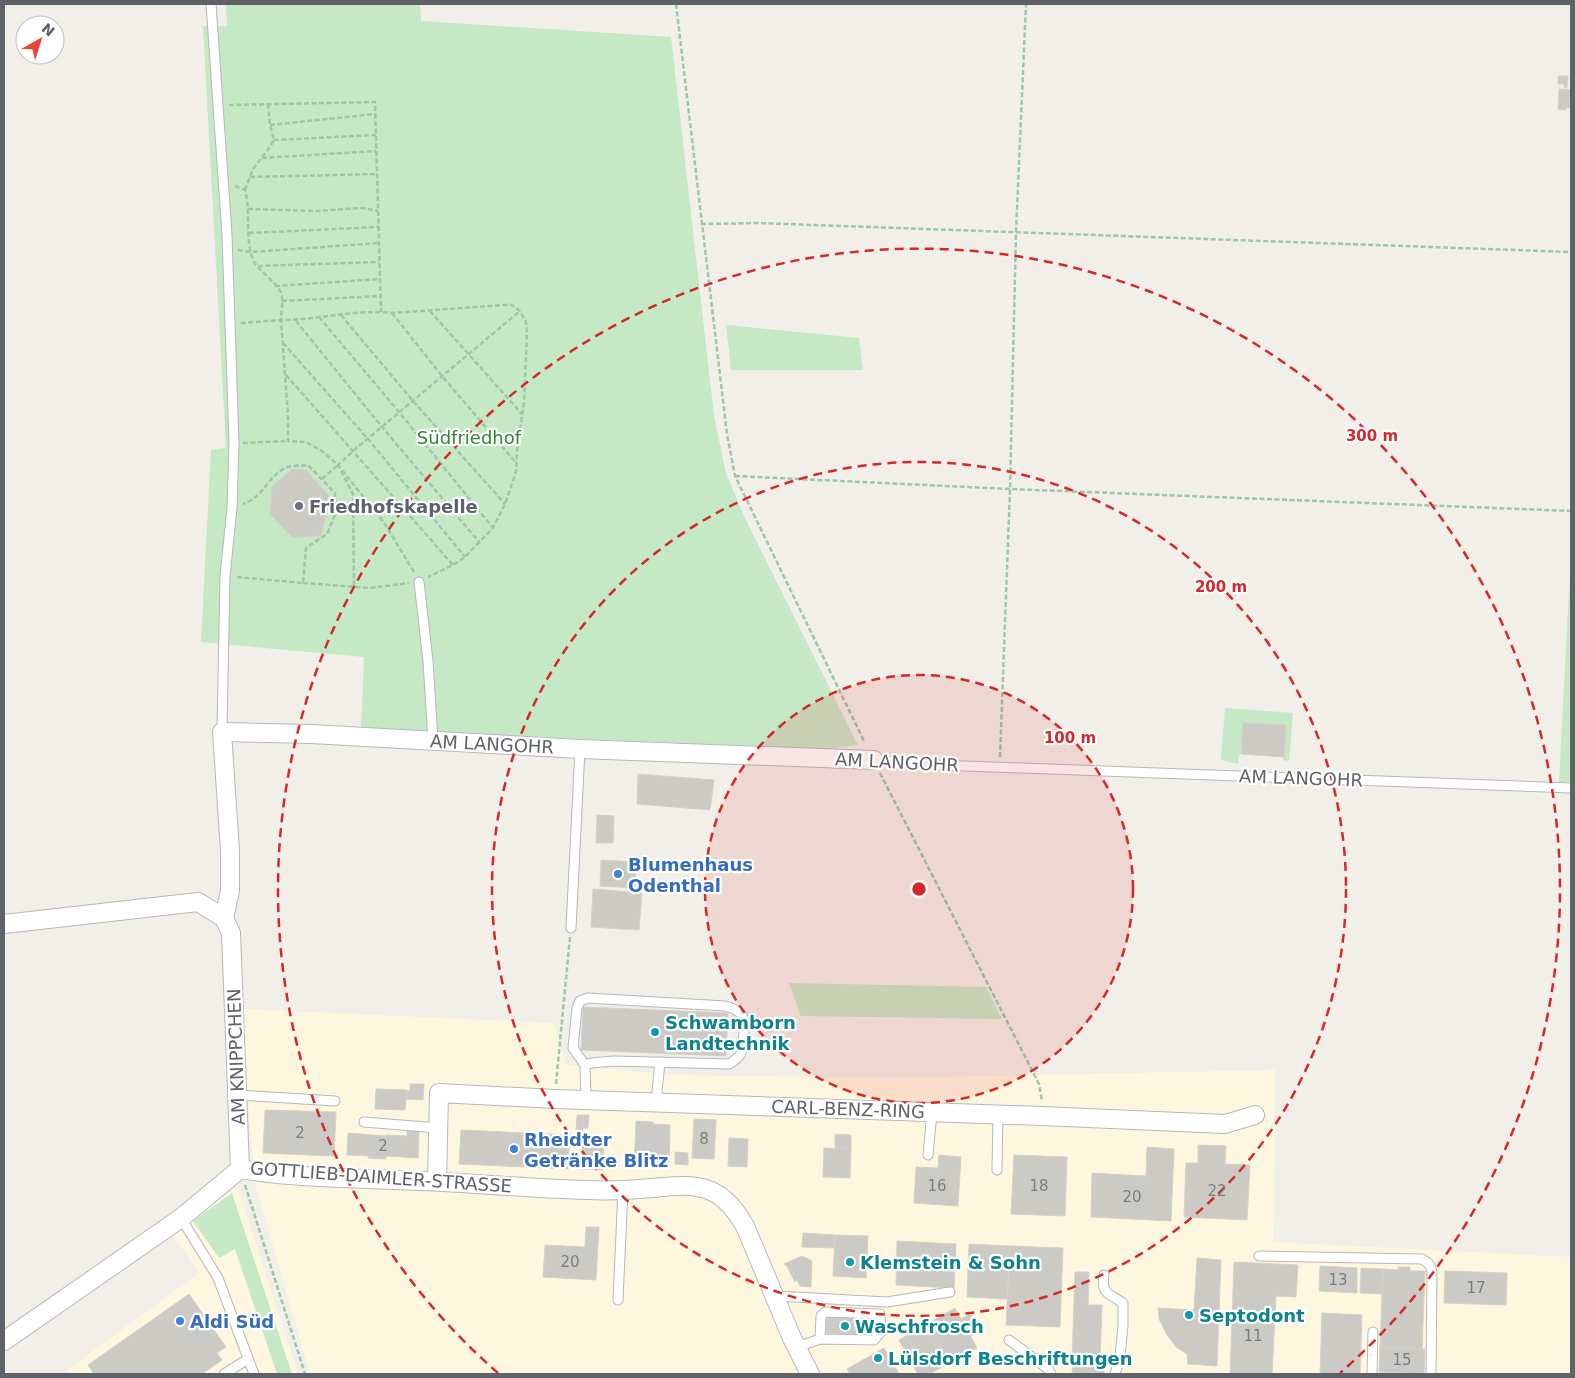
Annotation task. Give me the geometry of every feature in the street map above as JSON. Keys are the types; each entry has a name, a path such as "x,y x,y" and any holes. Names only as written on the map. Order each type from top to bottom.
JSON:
{"street":[{"name":"AM LANGOHR","path":"222,732 311,734 580,749 874,760"},
{"name":"AM KNIPPCHEN","path":"222,732 230,851 230,890 224,918 231,932 240,1169"},
{"path":"4,924 198,902 224,918"},
{"name":"CARL-BENZ-RING","path":"438,1128 439,1093 1225,1124 1255,1115"},
{"path":"436,1181 438,1128"},
{"name":"GOTTLIEB-DAIMLER-STRASSE","path":"4,1340 181,1218 240,1169 272,1174 588,1190 698,1187 710,1190 721,1196 738,1214 745,1226 774,1296"},
{"path":"774,1296 810,1374"}],"lane":[{"path":"211,4 223,183 234,443 232,508 225,576 222,732"},
{"path":"419,582 428,662 433,741"},
{"path":"570,928 580,749"},
{"name":"AM LANGOHR","path":"874,760 936,765 1571,788"},
{"path":"584,1066 592,1063 613,1061 730,1064 741,1054 744,1020 735,1009 725,1006 588,998 580,1001 576,1008 573,1048 584,1066 586,1100"},
{"path":"656,1102 660,1062"},
{"path":"238,1095 335,1101"},
{"path":"928,1155 932,1112"},
{"path":"997,1170 998,1114"},
{"path":"364,1122 438,1128"},
{"path":"618,1300 622,1190"},
{"path":"181,1218 218,1278 254,1374"},
{"path":"1259,1256 1422,1260 1427,1262 1431,1266 1432,1273 1431,1374"},
{"path":"1104,1275 1102,1286 1108,1295 1123,1303 1120,1357 1115,1374"},
{"path":"774,1296 887,1302 950,1292"},
{"path":"796,1347 820,1339 874,1340 881,1332 880,1314 826,1312 821,1316 820,1339"},
{"path":"1372,1374 1373,1332"},
{"path":"1009,1340 1048,1369 1051,1374"},
{"path":"224,1374 248,1359"}],"path":[{"path":"676,4 727,434 735,476 874,760 1040,1084 1042,1116"},
{"path":"1000,766 1010,489 1016,232 1026,4"},
{"path":"218,106 375,102 381,312"},
{"path":"268,104 274,140 253,169 245,190 248,201 252,258 281,292 288,441"},
{"path":"270,125 375,114"},
{"path":"274,140 376,135"},
{"path":"262,158 376,151"},
{"path":"250,177 377,174"},
{"path":"223,183 245,190"},
{"path":"248,209 316,211 362,208 378,211"},
{"path":"701,224 768,223 1571,252"},
{"path":"249,233 378,227"},
{"path":"251,252 379,243"},
{"path":"258,266 380,262"},
{"path":"275,286 380,279"},
{"path":"282,301 380,296"},
{"path":"225,576 303,584 370,588 419,582 453,566 480,543 493,528 505,504 516,472 527,363 526,322 520,311 512,306 341,314 296,320 230,324"},
{"path":"430,310 523,415"},
{"path":"322,480 352,451 520,311"},
{"path":"392,313 516,464"},
{"path":"341,314 413,400 505,504"},
{"path":"319,317 493,528"},
{"path":"296,320 382,427 480,543"},
{"path":"283,342 368,439 465,557"},
{"path":"285,374 453,566"},
{"path":"234,443 306,442 322,451 338,465 385,524 419,582"},
{"path":"232,508 253,501 285,467 308,465 335,493 335,514 327,534 306,548 303,584"},
{"path":"338,465 353,494 354,587"},
{"path":"735,476 1571,511"},
{"path":"555,1099 570,928"},
{"path":"240,1169 306,1374"}],"shaded area":[{"path":"241,1009 554,1023 566,1065 674,1075 891,1078 1275,1070 1273,1242 1571,1257 1571,1374 310,1374 254,1180"},
{"path":"237,1186 298,1374 69,1374 67,1370 199,1273 172,1234"}],"green space":[{"name":"Südfriedhof","path":"226,4 420,4 421,21 671,37 714,416 726,473 743,514 858,745 829,749 361,730 364,657 201,642 211,450 226,448 203,26 227,26"},
{"path":"726,325 859,338 863,370 731,370"},
{"path":"1571,553 1571,782 1559,782"},
{"path":"1225,708 1293,713 1289,761 1283,760 1283,755 1240,753 1238,764 1221,760"},
{"path":"789,983 986,987 1002,1019 801,1016"},
{"path":"232,1193 292,1374 277,1374 235,1249 219,1258 193,1221"}],"building":[{"path":"1558,76 1568,76 1567,88 1564,87 1564,84 1558,84"},
{"path":"1559,89 1571,90 1571,108 1567,107 1566,110 1558,109"},
{"name":"Friedhofskapelle","path":"292,469 306,470 330,497 321,536 292,537 270,514 272,487"},
{"path":"1243,723 1286,725 1284,757 1241,754"},
{"path":"638,774 714,780 710,810 637,804"},
{"path":"597,815 614,816 613,843 596,843"},
{"name":"Blumenhaus Odenthal","path":"601,860 636,862 635,888 600,886"},
{"path":"593,889 642,893 639,930 591,927"},
{"name":"Schwamborn Landtechnik","path":"583,1007 728,1013 726,1056 581,1050"},
{"path":"410,1084 424,1084 423,1100 406,1099 407,1091 410,1091"},
{"path":"376,1089 407,1090 405,1110 375,1109"},
{"path":"265,1110 336,1112 334,1156 263,1153"},
{"path":"577,1115 583,1115 583,1132 576,1132"},
{"path":"583,1115 589,1115 588,1128 583,1128"},
{"path":"694,1119 716,1120 714,1159 692,1158"},
{"path":"636,1121 670,1125 669,1165 658,1165 657,1167 634,1166"},
{"name":"Rheidter Getränke Blitz","path":"461,1130 570,1135 568,1169 459,1164"},
{"path":"407,1131 419,1132 418,1158 386,1156 386,1159 347,1155 348,1133 407,1136"},
{"path":"835,1134 851,1135 851,1149 835,1148"},
{"path":"583,1138 604,1139 603,1170 581,1169"},
{"path":"729,1138 748,1139 747,1167 728,1166"},
{"path":"1198,1145 1226,1146 1225,1164 1250,1165 1247,1220 1184,1217 1186,1163 1198,1163"},
{"path":"1147,1147 1174,1149 1171,1221 1091,1217 1092,1173 1146,1176"},
{"path":"824,1148 851,1149 850,1178 823,1177"},
{"path":"675,1152 688,1153 688,1165 675,1164"},
{"path":"939,1155 961,1157 958,1206 914,1203 916,1167 938,1168"},
{"path":"1014,1155 1067,1157 1065,1216 1011,1214"},
{"path":"586,1227 599,1227 596,1280 543,1277 545,1245 585,1247"},
{"path":"803,1233 835,1235 834,1248 802,1247"},
{"name":"Klemstein & Sohn","path":"835,1235 868,1236 866,1278 833,1276"},
{"path":"897,1241 956,1244 954,1288 896,1285"},
{"path":"969,1244 1010,1246 1007,1299 967,1297"},
{"path":"1010,1246 1063,1248 1060,1327 1006,1325"},
{"path":"802,1256 812,1261 811,1287 800,1286 796,1279 795,1282 784,1264"},
{"name":"Septodont","path":"1197,1258 1221,1260 1217,1366 1188,1364 1187,1354 1176,1347 1159,1319 1158,1308 1194,1310"},
{"path":"1234,1262 1298,1265 1296,1297 1276,1296 1272,1374 1230,1374"},
{"path":"1320,1266 1357,1268 1357,1293 1319,1291"},
{"path":"1398,1267 1410,1267 1410,1271 1425,1271 1422,1349 1380,1347 1383,1269 1398,1270"},
{"path":"1361,1268 1383,1269 1382,1294 1360,1293"},
{"path":"1445,1271 1507,1273 1506,1305 1444,1303"},
{"path":"1075,1272 1089,1272 1088,1305 1102,1305 1100,1361 1072,1360"},
{"name":"Aldi Süd","path":"189,1294 226,1347 217,1353 222,1360 202,1374 94,1374 88,1365"},
{"path":"955,1308 977,1348 949,1363 927,1324"},
{"path":"1322,1313 1362,1315 1360,1374 1320,1374"},
{"path":"970,1314 980,1332 971,1336 961,1319"},
{"name":"Waschfrosch","path":"827,1317 864,1319 863,1334 826,1333"},
{"path":"927,1324 949,1363 930,1374 918,1374 899,1340"},
{"path":"1380,1347 1425,1349 1424,1374 1379,1372"},
{"name":"Lülsdorf Beschriftungen","path":"884,1348 899,1374 850,1374 847,1369"},
{"path":"1073,1359 1105,1361 1104,1374 1072,1374"}],"place":[{"name":"Friedhofskapelle","path":"299,506"},
{"name":"Blumenhaus Odenthal","path":"618,874"},
{"name":"Schwamborn Landtechnik","path":"655,1032"},
{"name":"Rheidter Getränke Blitz","path":"514,1149"},
{"name":"Klemstein & Sohn","path":"850,1262"},
{"name":"Septodont","path":"1189,1315"},
{"name":"Aldi Süd","path":"180,1321"},
{"name":"Waschfrosch","path":"845,1326"},
{"name":"Lülsdorf Beschriftungen","path":"878,1358"}]}
